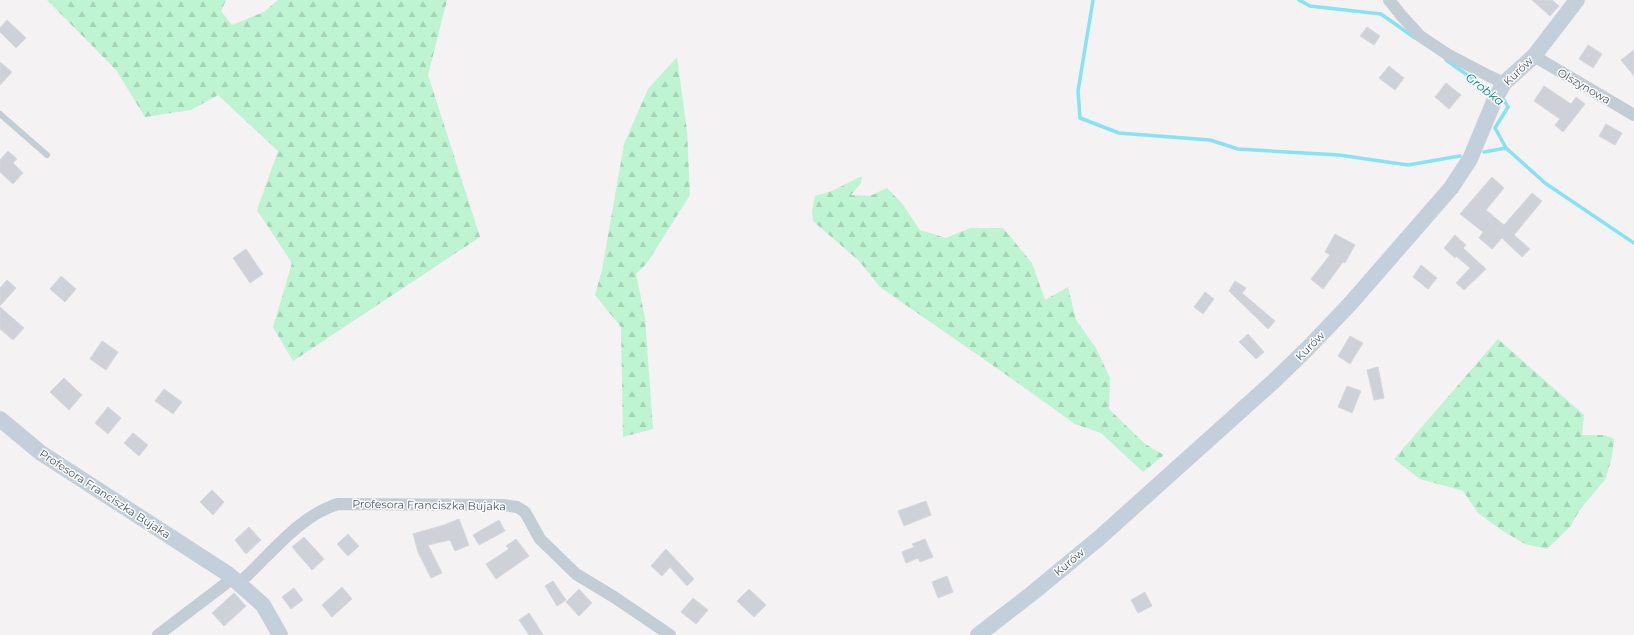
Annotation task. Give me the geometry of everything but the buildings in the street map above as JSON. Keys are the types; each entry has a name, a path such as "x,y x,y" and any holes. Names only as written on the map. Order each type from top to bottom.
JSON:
{"street":[{"path":"1389,0 1420,36 1447,54 1489,76 1500,90"},
{"name":"Kurów","path":"978,635 1030,595 1098,538 1307,350 1356,298 1451,188 1470,159 1500,90 1534,56 1577,0"},
{"name":"Olszynowa","path":"1534,56 1634,115"},
{"name":"Profesora Franciszka Bujaka","path":"0,419 41,453 236,581 263,605 280,635"},
{"name":"Profesora Franciszka Bujaka","path":"158,635 236,581 294,529 324,508 338,504 503,505 517,507 525,512 540,539 576,574 614,597 670,635"}],"lane":[{"path":"0,114 47,155"}],"green space":[{"path":"47,0 226,0 221,11 232,25 264,12 278,0 447,0 428,75 480,237 293,361 273,327 292,263 257,210 278,151 218,95 191,110 145,117 116,70"},
{"path":"677,57 687,131 690,195 647,263 636,274 645,318 653,429 623,437 621,327 595,295 602,270 624,144 648,89"},
{"path":"862,176 861,183 851,195 870,196 887,188 901,202 920,230 946,238 970,228 1003,228 1032,263 1045,300 1068,287 1076,320 1096,348 1110,378 1109,409 1145,444 1164,455 1143,472 1101,433 1075,424 880,287 859,261 813,221 812,211 815,196 832,191"},
{"path":"1498,339 1584,415 1582,435 1605,435 1614,439 1612,456 1606,478 1579,511 1570,527 1547,549 1525,544 1503,531 1478,513 1463,491 1420,479 1394,459"}],"waterway":[{"path":"1093,0 1078,91 1080,118 1119,133 1210,140 1238,149 1339,155 1408,165 1460,156"},
{"name":"Grobka","path":"1299,0 1310,6 1381,14 1415,38"},
{"name":"Grobka","path":"1446,60 1493,93"},
{"name":"Grobka","path":"1500,98 1504,100 1508,107 1495,128 1506,148 1545,183 1634,243"},
{"path":"1484,152 1506,148"}]}
